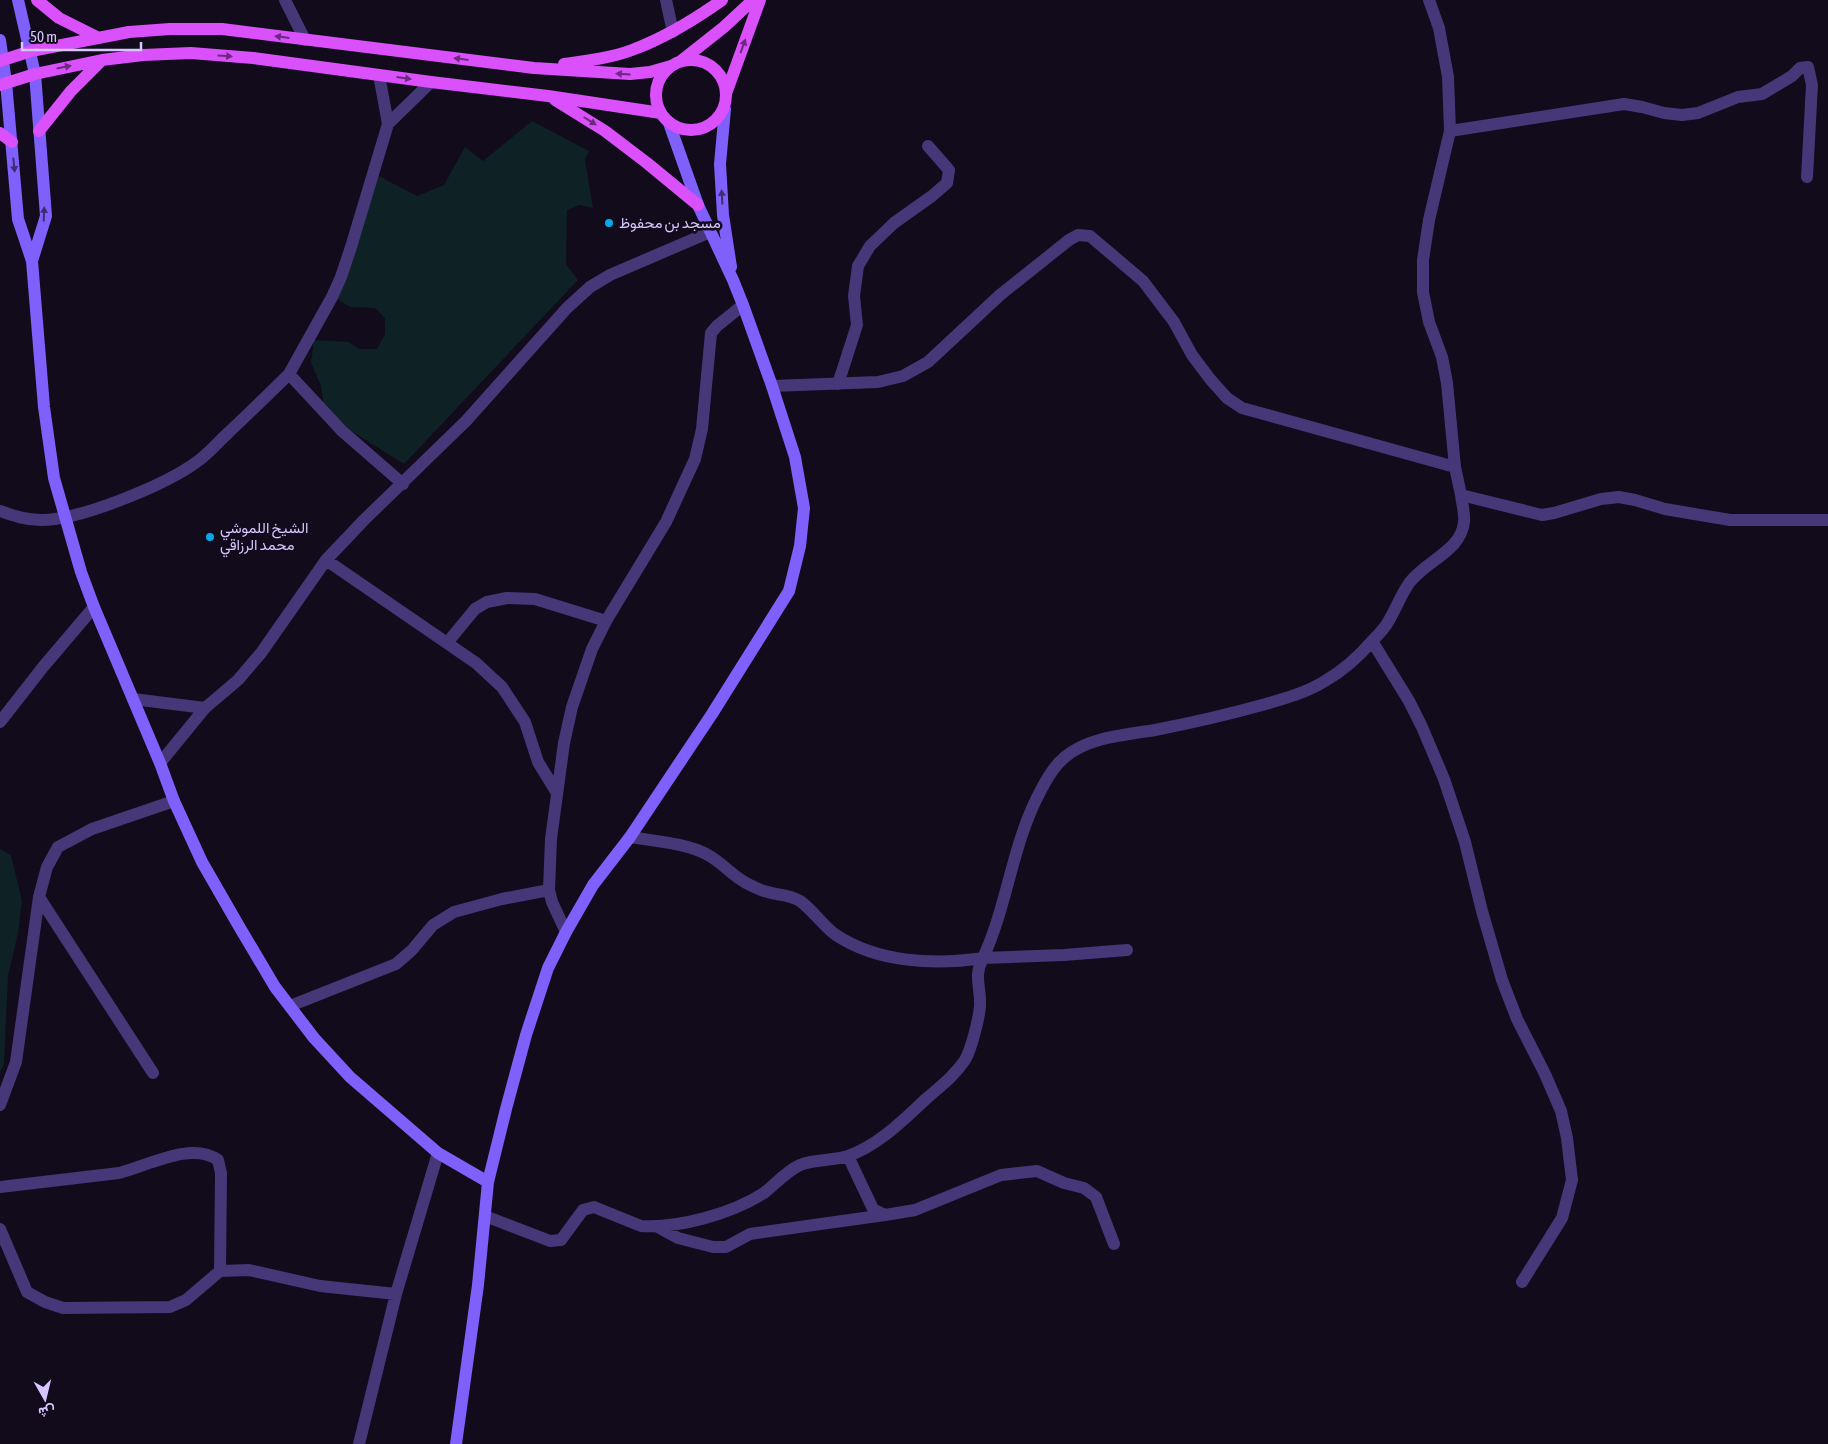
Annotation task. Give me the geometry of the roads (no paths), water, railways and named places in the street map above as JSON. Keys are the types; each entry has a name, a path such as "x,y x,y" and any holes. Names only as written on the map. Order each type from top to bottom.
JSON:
{"main road":[{"path":"37,0 59,18 99,38"},
{"path":"534,68 586,62 631,51 673,32 722,0"},
{"path":"665,118 656,101 656,88 662,76 724,28 753,0"},
{"path":"3,83 34,74 102,60 143,55 191,53 252,58 548,96 665,118 681,129 694,131 707,127 717,120 725,109 727,91 760,0"},
{"path":"2,60 31,51 129,32 222,29 534,68 630,74 650,72 694,60 706,62 716,70 724,79 727,91"},
{"path":"38,131 71,91 102,60"},
{"path":"548,96 605,131 698,205"},
{"path":"0,133 12,142"}],"street":[{"path":"18,0 31,51 34,74 46,216 32,261"},
{"path":"285,0 306,40"},
{"path":"666,0 673,32"},
{"path":"485,1216 550,1241 561,1240 583,1210 594,1206 641,1226 685,1223 707,1218 761,1194 790,1171 801,1165 848,1156 872,1144 902,1121 953,1075 966,1059 977,1024 980,1005 976,977 978,968 991,939 1026,821 1051,771 1066,756 1084,746 1108,738 1234,713 1304,692 1326,681 1372,641 1388,623 1411,582 1454,545 1462,534 1465,520 1455,467 1447,383 1442,357 1428,322 1422,277 1429,220 1450,131 1448,77 1439,28 1430,0"},
{"path":"0,40 3,83 12,142 18,219 32,261 44,407 54,478 64,517 94,607 160,763 174,801 202,862 275,987 314,1038 350,1076 438,1153 488,1182"},
{"path":"1450,131 1624,104 1664,113 1682,115 1698,113 1738,97 1762,94 1792,76 1800,68 1806,66 1808,67 1812,85 1807,177"},
{"path":"0,511 20,518 42,520 64,517 144,490 179,473 198,461 289,374 341,277 388,124 380,75"},
{"path":"388,124 430,82"},
{"path":"725,109 720,164 722,215 733,280"},
{"path":"456,1444 478,1286 488,1182 526,1035 548,968 593,885 630,837 712,714 789,591 800,546 804,508 795,458 743,305 698,205 665,118"},
{"path":"838,384 857,325 854,296 858,266 870,246 894,223 932,196 946,183 949,170 928,146"},
{"path":"160,763 205,708 238,680 262,653 326,560 364,520 466,421 561,315 590,287 610,274 710,232"},
{"path":"772,386 878,382 902,376 928,362 1000,295 1069,240 1078,235 1086,235 1096,240 1143,281 1174,322 1192,355 1210,379 1227,398 1242,408 1455,467"},
{"path":"566,932 552,902 549,890 551,840 564,742 572,707 585,667 606,621 666,522 695,459 702,429 711,333 743,305"},
{"path":"289,374 342,431 402,484"},
{"path":"1461,495 1542,514 1554,513 1601,499 1619,497 1665,509 1730,520 1828,520"},
{"path":"326,560 476,663 502,687 525,722 538,762 557,793"},
{"path":"447,643 476,609 487,602 507,598 535,599 606,621"},
{"path":"0,722 43,667 94,607"},
{"path":"1372,641 1409,701 1422,726 1444,779 1465,842 1502,980 1517,1019 1558,1104 1567,1138 1572,1180 1562,1218 1522,1282"},
{"path":"133,699 205,708"},
{"path":"0,1105 16,1062 39,897 46,867 58,847 92,829 174,801"},
{"path":"630,837 690,848 706,853 735,877 764,891 793,898 801,902 835,934 852,944 884,955 910,960 937,962 1127,950"},
{"path":"290,1006 396,964 412,950 433,925 454,912 502,899 549,890"},
{"path":"39,897 153,1073"},
{"path":"359,1444 396,1294 438,1153"},
{"path":"0,1187 119,1173 178,1154 210,1154 218,1160 221,1173 220,1271"},
{"path":"848,1156 873,1209 885,1215"},
{"path":"656,1226 678,1238 713,1247 726,1246 750,1234 915,1210 1002,1175 1038,1171 1064,1183 1084,1188 1096,1197 1114,1244"},
{"path":"0,1229 27,1292 45,1302 63,1308 170,1307 186,1300 220,1271 249,1270 320,1286 396,1294"}],"place":[{"name":"مسجد بن محفوظ","path":"609,223"},
{"name":"الشيخ اللموشي محمد الرزاقي","path":"210,537"}]}
